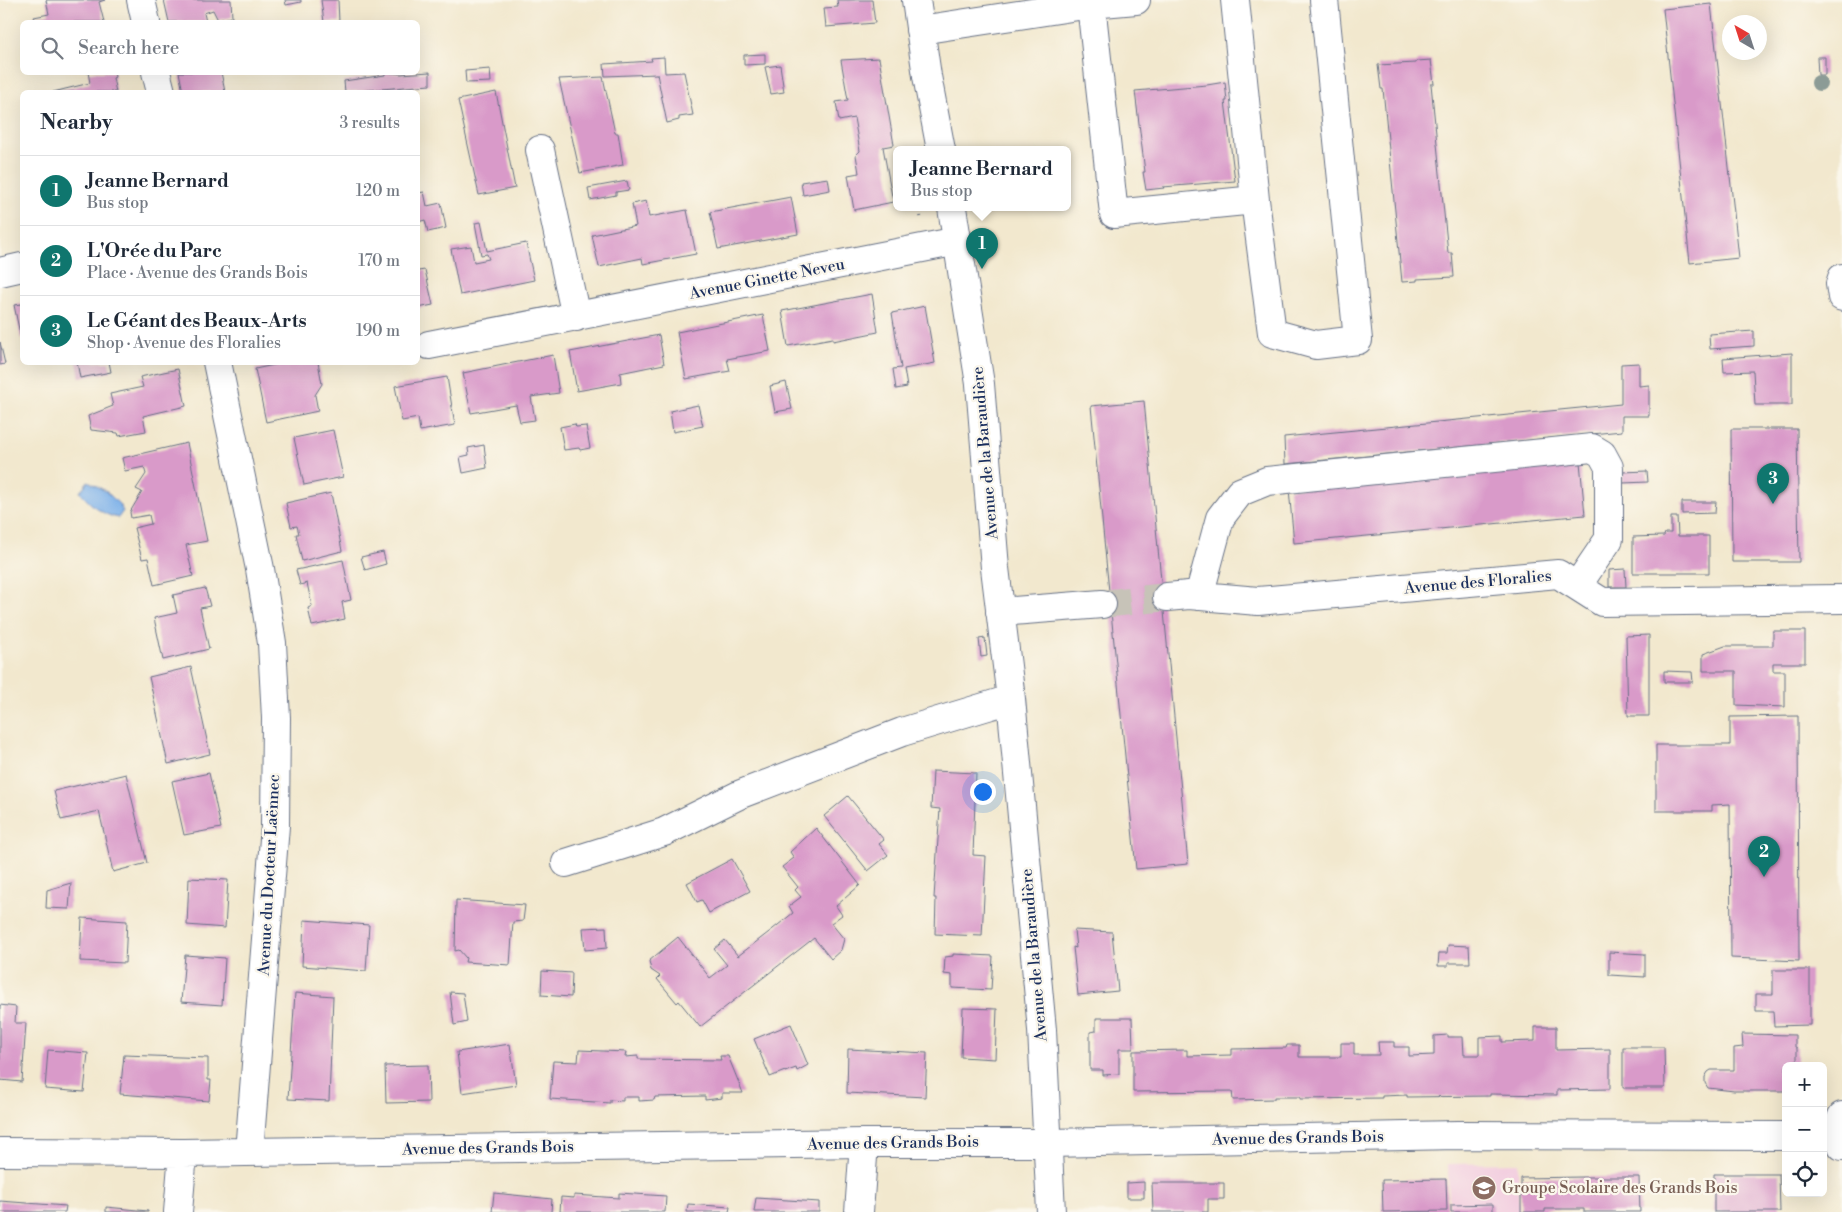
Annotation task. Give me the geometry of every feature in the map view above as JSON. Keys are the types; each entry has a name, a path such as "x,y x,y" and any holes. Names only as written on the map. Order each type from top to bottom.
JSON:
{"street":[{"path":"141,0 146,20"},
{"path":"916,0 940,146"},
{"path":"920,30 1090,4 1136,0"},
{"path":"1235,0 1255,200 1272,333 1316,344 1358,340 1324,0"},
{"path":"1090,4 1114,214 1255,200"},
{"path":"157,75 160,90"},
{"path":"540,150 576,317"},
{"name":"Avenue de la Baraudière","path":"953,211 980,384 1000,612 1042,1030 1051,1212"},
{"name":"Avenue Ginette Neveu","path":"429,345 958,241"},
{"path":"0,272 20,267"},
{"path":"1842,278 1840,284 1842,297"},
{"name":"Avenue du Docteur Laënnec","path":"218,365 260,569 272,643 276,718 275,826 249,1152"},
{"path":"1199,596 1220,518 1240,492 1267,481 1592,448 1602,454 1608,467 1609,538 1576,586"},
{"name":"Avenue des Floralies","path":"1167,597 1199,596 1258,601 1558,574 1602,602 1842,599"},
{"path":"1000,612 1102,604"},
{"path":"566,863 664,832 741,794 902,732 1010,698"},
{"name":"Avenue des Grands Bois","path":"0,1152 183,1154 1458,1135 1782,1136"},
{"path":"859,1212 864,1143"},
{"path":"178,1212 183,1154"}],"shaded area":[{"name":"Groupe Scolaire des Grands Bois","path":"1518,1163 1519,1212 1449,1212 1448,1164"}],"water":[{"path":"88,481 107,492 122,507 123,511 118,518 97,509 80,492"}],"building":[{"path":"46,0 105,0 99,2 104,20 35,20 34,17 49,14"},
{"path":"164,0 231,0 232,17 218,20 213,10 204,13 206,20 169,20"},
{"path":"285,0 301,0 301,2 286,5"},
{"path":"321,0 338,0 339,20 324,20"},
{"path":"837,0 872,0 875,23 826,27 824,8 838,7"},
{"path":"1711,4 1739,258 1690,263 1663,9"},
{"path":"765,54 765,64 744,65 744,55"},
{"path":"664,57 665,73 684,72 693,115 679,117 679,120 667,123 657,74 605,76 604,64 652,61 651,58"},
{"path":"1817,57 1825,57 1825,75 1818,75"},
{"path":"879,58 894,145 883,147 893,202 854,210 848,175 859,173 856,155 860,151 854,118 839,121 836,102 848,100 841,60"},
{"path":"1431,60 1434,84 1431,84 1448,253 1452,253 1454,277 1417,279 1417,281 1402,282 1383,89 1381,89 1378,65 1416,63 1417,61"},
{"path":"780,65 784,92 771,94 765,67"},
{"path":"490,69 491,82 466,83 465,71"},
{"path":"430,72 430,85 345,90 344,81 385,75 420,75 420,73"},
{"path":"89,75 115,75 113,78 116,90 61,90 90,83"},
{"path":"180,75 222,75 225,90 183,90"},
{"path":"603,77 615,133 618,133 623,165 580,173 559,79"},
{"path":"1225,82 1227,101 1225,101 1235,181 1146,190 1135,91"},
{"path":"496,92 515,188 479,195 458,100"},
{"path":"828,178 830,190 803,195 801,182"},
{"path":"627,181 629,190 616,192 616,195 590,200 588,188"},
{"path":"424,192 427,206 441,203 446,228 428,232 425,220 420,221 420,193"},
{"path":"791,197 798,234 718,249 710,212"},
{"path":"646,201 649,217 687,210 696,254 643,264 642,258 599,267 592,235 636,226 632,204"},
{"path":"481,222 487,251 526,243 534,280 460,295 451,249 471,246 474,262 489,259 487,254 481,255 475,223"},
{"path":"425,270 433,305 420,308 420,271"},
{"path":"872,294 878,332 833,341 833,338 788,346 782,311"},
{"path":"20,304 20,334 14,305"},
{"path":"925,306 935,363 904,369 907,387 896,389 893,369 901,368 892,313"},
{"path":"763,315 770,351 727,359 730,371 686,379 677,332"},
{"path":"1754,331 1754,346 1710,349 1709,334"},
{"path":"659,335 664,364 620,373 621,383 577,391 570,352"},
{"path":"0,342 5,364 0,365"},
{"path":"1792,353 1792,405 1755,405 1753,371 1724,372 1723,358"},
{"path":"553,355 559,393 531,397 535,420 520,422 516,405 471,413 463,373"},
{"path":"1639,363 1639,386 1649,385 1649,416 1622,416 1622,431 1285,464 1284,437 1621,404 1621,364"},
{"path":"78,365 110,365 111,372 80,378"},
{"path":"274,365 319,365 322,384 315,395 318,411 266,422 255,369"},
{"path":"178,369 186,406 143,416 146,431 119,436 118,433 91,430 88,416 113,406 110,394 143,387 140,377"},
{"path":"447,377 455,425 420,431 418,418 402,421 395,386"},
{"path":"786,382 792,409 775,412 770,386"},
{"path":"1144,401 1188,864 1136,869 1091,406"},
{"path":"698,405 703,426 673,432 670,411"},
{"path":"575,424 576,427 586,426 590,448 564,450 560,427"},
{"path":"1731,429 1797,429 1799,562 1732,562"},
{"path":"333,430 343,477 304,485 294,438"},
{"path":"187,443 207,541 186,545 193,576 154,585 148,558 142,559 134,528 151,524 149,515 131,518 130,512 142,492 136,489 146,474 144,467 125,471 122,458"},
{"path":"484,445 487,468 463,473 460,457 469,455 468,448"},
{"path":"1580,462 1585,515 1294,543 1289,489"},
{"path":"1647,471 1648,482 1623,483 1623,472"},
{"path":"331,493 342,551 302,561 296,534 299,534 297,526 291,527 286,503"},
{"path":"1682,502 1716,502 1715,513 1682,514"},
{"path":"1671,517 1677,517 1678,536 1709,536 1709,573 1633,573 1633,537 1664,536 1665,533 1671,533"},
{"path":"383,552 386,564 365,570 361,557"},
{"path":"343,560 351,600 342,602 345,619 312,626 308,608 312,606 307,583 300,585 296,570"},
{"path":"1625,569 1626,587 1609,587 1609,570"},
{"path":"205,588 210,606 200,608 209,649 163,660 154,618 177,613 173,595"},
{"path":"1773,631 1805,631 1805,663 1773,663 1773,671 1785,671 1785,707 1736,705 1736,671 1703,671 1703,654 1725,646 1773,646"},
{"path":"1649,635 1649,716 1628,716 1626,636"},
{"path":"985,638 987,656 981,657 979,639"},
{"path":"191,667 210,754 168,764 149,677"},
{"path":"1664,671 1692,672 1693,682 1664,682"},
{"path":"1798,716 1799,961 1731,958 1730,804 1712,805 1712,811 1656,811 1656,745 1730,745 1730,717"},
{"path":"933,771 976,773 973,855 986,856 982,936 935,934 936,898 934,898 940,809 931,808"},
{"path":"209,773 221,828 184,835 172,781"},
{"path":"126,774 147,863 113,872 99,811 61,820 54,791"},
{"path":"848,796 884,840 879,844 888,855 868,871 824,816"},
{"path":"816,828 860,885 836,906 842,915 831,923 844,939 841,950 831,959 814,938 700,1027 679,1001 677,1003 657,979 660,976 651,970 649,961 678,937 710,978 727,965 714,949 725,940 738,956 773,929 793,913 789,906 801,897 795,890 798,887 782,867 794,858 790,852"},
{"path":"732,859 750,891 709,913 702,900 697,902 687,883"},
{"path":"189,878 228,880 225,928 187,925"},
{"path":"71,883 69,909 46,908 47,890"},
{"path":"456,900 525,905 523,921 513,922 510,965 465,962 466,958 459,950 455,951"},
{"path":"82,918 127,921 125,963 80,961"},
{"path":"304,920 369,925 366,971 302,966"},
{"path":"606,927 607,948 585,950 583,928"},
{"path":"1074,930 1112,932 1118,991 1078,995 1073,947 1076,948"},
{"path":"1448,945 1469,946 1470,963 1448,963 1448,966 1438,966 1439,953 1447,953"},
{"path":"1609,952 1645,954 1645,977 1609,975"},
{"path":"953,954 993,956 991,990 952,988 952,975 944,974 945,957 953,956"},
{"path":"185,955 225,958 222,1005 181,1002"},
{"path":"1773,970 1810,970 1810,1025 1774,1026 1773,1011 1756,1011 1756,994 1773,994"},
{"path":"542,971 572,973 571,997 541,995"},
{"path":"450,992 463,993 467,1022 454,1025"},
{"path":"295,993 333,996 329,1101 288,1099"},
{"path":"0,1005 16,1007 15,1023 26,1023 22,1082 0,1080"},
{"path":"963,1008 997,1009 995,1059 961,1057"},
{"path":"1096,1018 1132,1018 1133,1049 1119,1049 1119,1074 1103,1075 1103,1070 1090,1070 1090,1032 1096,1031"},
{"path":"791,1024 808,1065 797,1071 796,1068 770,1077 754,1039"},
{"path":"1535,1027 1556,1027 1556,1050 1610,1049 1610,1089 1557,1090 1557,1095 1490,1094 1490,1096 1407,1097 1407,1095 1382,1096 1382,1098 1300,1099 1300,1097 1274,1097 1274,1099 1233,1100 1232,1091 1133,1092 1133,1051 1187,1050 1187,1056 1232,1055 1232,1049 1286,1048 1287,1045 1299,1045 1299,1057 1341,1057 1341,1043 1354,1043 1354,1055 1379,1055 1378,1042 1394,1042 1394,1047 1409,1047 1409,1056 1434,1055 1434,1036 1448,1035 1448,1037 1463,1037 1464,1055 1479,1055 1479,1037 1502,1036 1502,1042 1535,1041"},
{"path":"1742,1034 1795,1035 1797,1062 1782,1062 1782,1091 1734,1091 1708,1088 1705,1083 1705,1077 1708,1072 1711,1070 1734,1070 1734,1048 1743,1047"},
{"path":"510,1044 516,1085 462,1093 457,1052"},
{"path":"1623,1047 1664,1047 1665,1088 1623,1088"},
{"path":"848,1049 927,1053 925,1097 847,1093"},
{"path":"48,1050 88,1053 84,1092 45,1089"},
{"path":"579,1050 626,1052 625,1057 638,1056 638,1059 721,1060 720,1056 728,1056 743,1093 722,1093 722,1098 705,1100 705,1096 655,1097 654,1100 639,1101 639,1097 623,1097 623,1101 610,1100 610,1103 550,1099 553,1061 578,1062"},
{"path":"124,1055 208,1058 208,1080 211,1080 209,1101 120,1094"},
{"path":"428,1065 429,1102 386,1103 385,1066"},
{"path":"1714,1174 1779,1174 1780,1212 1714,1212"},
{"path":"1639,1177 1640,1212 1584,1212 1584,1209 1545,1209 1545,1212 1521,1212 1521,1178"},
{"path":"1446,1179 1447,1211 1383,1212 1382,1180"},
{"path":"1144,1182 1144,1198 1127,1198 1127,1183"},
{"path":"1152,1183 1224,1183 1224,1199 1208,1199 1208,1212 1153,1212"},
{"path":"494,1193 552,1199 551,1212 492,1212"},
{"path":"619,1193 666,1196 665,1212 560,1212 561,1197 574,1198 574,1195 619,1198"},
{"path":"756,1198 819,1202 819,1212 754,1212"},
{"path":"0,1201 66,1206 65,1212 0,1212"},
{"path":"688,1204 730,1207 729,1212 687,1212"},
{"path":"1493,1204 1493,1212 1451,1212 1451,1205"},
{"path":"106,1207 148,1211 148,1212 106,1212"}],"tunnel":[{"path":"1102,604 1167,597"}],"place":[{"name":"Jeanne Bernard","path":"982,269"},
{"name":"Le Géant des Beaux-Arts","path":"1773,504"},
{"name":"L'Orée du Parc","path":"1764,877"},
{"name":"Groupe Scolaire des Grands Bois","path":"1484,1188"}]}
